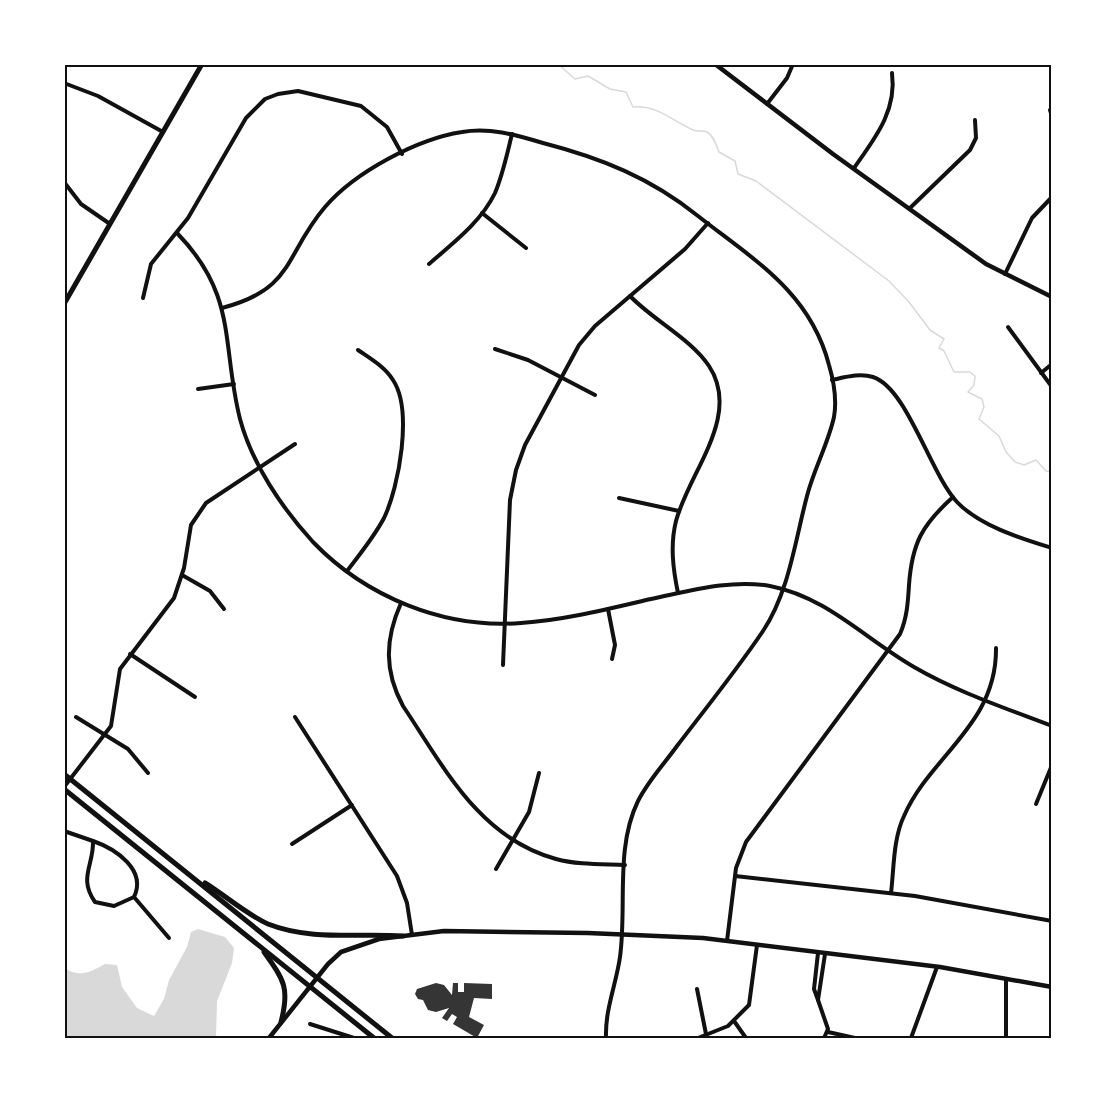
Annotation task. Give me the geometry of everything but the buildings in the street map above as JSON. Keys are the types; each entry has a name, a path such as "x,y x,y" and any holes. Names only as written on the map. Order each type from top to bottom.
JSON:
{"main road":[{"path":"64,304 201,64"},
{"path":"64,774 392,1038"},
{"path":"64,788 374,1038"},
{"path":"187,872 258,919 284,929 332,936 403,936"},
{"path":"260,946 279,972 285,987 286,1004 281,1022"}],"street":[{"path":"715,64 978,259 1005,275 1052,297"},
{"path":"767,104 793,64"},
{"path":"854,168 884,122 894,88 892,73"},
{"path":"64,83 98,96 163,132"},
{"path":"142,298 151,264 177,233 246,118 256,106 272,96 298,91 361,106 383,122 402,154"},
{"path":"1050,110 1052,116"},
{"path":"910,208 970,150 976,138 975,120"},
{"path":"222,308 246,302 269,288 282,275 312,223 329,202 358,177 402,154 457,132 485,130 512,134 582,153 630,171 663,190 780,281 797,299 819,334 832,380 835,402 833,420 808,492 783,589 774,613 644,791 630,822 619,966 608,1004 606,1038"},
{"path":"429,264 482,213 498,184 512,134"},
{"path":"64,182 81,204 110,224"},
{"path":"1005,275 1032,218 1052,197"},
{"path":"482,213 526,248"},
{"path":"504,665 513,479 525,445 560,376 589,332 685,249 708,223"},
{"path":"177,233 205,266 222,308 244,432 260,467 298,524 322,551 347,571 401,603 444,617 506,624 551,620 731,584 783,589 824,606 888,651 930,676 1052,726"},
{"path":"630,296 646,313 704,359 717,384 718,417 679,511 672,548 678,593"},
{"path":"1008,327 1052,387"},
{"path":"495,349 528,360 595,394"},
{"path":"347,571 378,530 388,509 394,490 405,419 400,394 393,381 383,368 358,350"},
{"path":"1041,373 1052,364"},
{"path":"832,380 865,375 882,381 891,389 953,496 984,522 1052,548"},
{"path":"198,389 234,384"},
{"path":"64,788 106,734 115,716 118,674 130,654 168,607 182,575 189,532 198,511 295,444"},
{"path":"727,941 735,876 742,851 755,828 900,634 906,616 910,563 918,539 929,519 953,496"},
{"path":"620,498 679,511"},
{"path":"182,575 210,591 224,609"},
{"path":"401,603 390,630 387,651 390,675 396,694 465,799 485,821 513,840 556,859 579,863 625,865"},
{"path":"608,609 615,645 612,659"},
{"path":"891,894 898,835 904,815 921,788 971,726 995,669 996,648"},
{"path":"130,654 195,698"},
{"path":"76,717 128,749 148,772"},
{"path":"295,717 397,876 407,903 412,935"},
{"path":"1036,804 1052,765"},
{"path":"496,869 529,812 539,773"},
{"path":"292,844 352,805"},
{"path":"64,831 93,841 106,847 135,871 139,882 134,897 114,906 95,903 88,889 87,871 93,841"},
{"path":"735,876 891,894 1052,921"},
{"path":"134,897 169,938"},
{"path":"269,1038 336,955 348,948 403,936 444,931 622,934 727,941 937,967 1052,987"},
{"path":"698,1038 734,1021 749,1005 757,945"},
{"path":"818,953 814,988 828,1032"},
{"path":"818,1000 825,954"},
{"path":"911,1038 937,967"},
{"path":"1005,1038 1006,979"},
{"path":"697,989 706,1034"},
{"path":"734,1021 746,1038"},
{"path":"310,1024 354,1038"},
{"path":"824,1038 828,1032"},
{"path":"828,1032 855,1038"}],"shaded area":[{"path":"198,929 225,937 234,948 232,963 217,1001 216,1038 65,1038 65,968 80,973 105,964 117,965 122,987 137,1008 154,1016 164,999 169,980 187,947 191,932"}],"waterway":[{"path":"558,64 575,79 588,76 610,89 626,92 633,107 649,108 693,130 707,132 713,138 719,152 735,161 738,174 756,181 889,281 909,302 930,330 944,339 939,348 944,351 954,372 970,372 975,376 974,385 968,392 982,399 984,407 979,419 999,436 1006,452 1015,462 1024,465 1036,460 1046,471 1052,472"}]}
